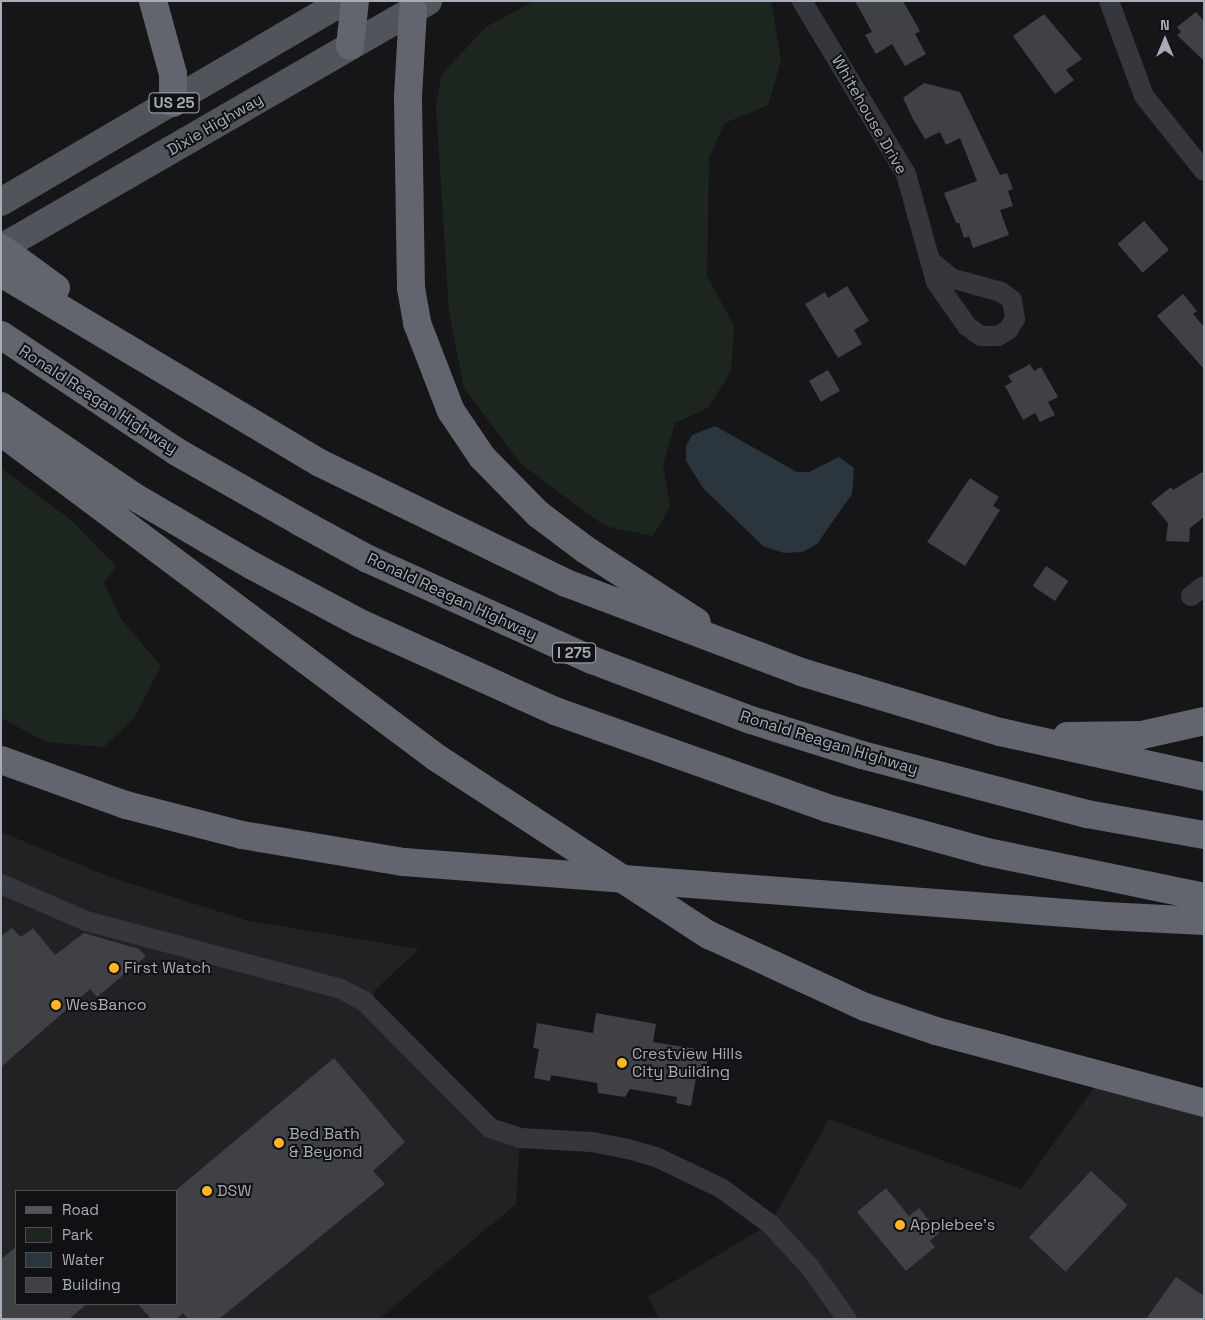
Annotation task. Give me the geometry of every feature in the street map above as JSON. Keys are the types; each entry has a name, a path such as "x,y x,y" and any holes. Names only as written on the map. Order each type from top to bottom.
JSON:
{"highway":[{"path":"153,1 173,74 173,103"},
{"path":"350,46 355,1"},
{"path":"421,6 408,98 411,288 417,323 451,411 482,457 538,514 602,561 740,650"},
{"path":"1,248 22,279 135,351 320,463 487,547 636,611 740,650 1000,732 1204,777"},
{"name":"Ronald Reagan Highway","path":"1,335 177,452 300,522 394,571 592,660 751,720 862,755 1087,814 1204,835"},
{"path":"1,406 133,496 253,566 360,623 555,711 827,808 987,852 1204,897"},
{"path":"1,432 437,758 709,935 865,1006 936,1031 1204,1103"},
{"path":"1000,732 1112,738 1172,730 1204,721"},
{"path":"1,760 126,805 242,835 404,862 1105,916 1204,921"}],"main road":[{"name":"US 25","path":"1,202 173,103 344,1"},
{"name":"Dixie Highway","path":"1,248 421,6"}],"street":[{"name":"Whitehouse Drive","path":"802,1 906,174 934,263"},
{"path":"1109,1 1144,96 1204,171"},
{"path":"1,884 86,920 341,989 365,1002 490,1128 520,1138 592,1142 656,1157 721,1188 770,1224 809,1266 847,1319"}],"shaded area":[{"path":"1,832 110,877 249,921 419,949 375,990 370,1008 476,1116 520,1138 516,1204 379,1319 1,1319"},
{"path":"1101,1078 1204,1103 1204,1319 659,1319 648,1297 770,1224 829,1119 1021,1189"}],"green space":[{"path":"534,1 771,1 781,60 768,105 725,123 709,157 707,276 734,326 731,371 709,407 675,423 663,465 670,507 653,536 605,526 522,465 464,388 449,311 436,107 442,74 486,27"},
{"path":"1,468 72,521 116,566 104,583 121,619 161,666 134,718 104,747 46,742 1,718"}],"water":[{"path":"715,426 797,472 809,472 839,457 854,468 852,494 817,544 803,552 784,553 763,546 703,488 686,461 686,446 692,435"}],"building":[{"path":"855,1 903,1 920,31 915,34 926,54 905,66 892,44 876,54 865,35 872,32"},
{"path":"1196,12 1204,21 1204,61 1177,35 1181,32 1177,27"},
{"path":"1044,14 1082,59 1066,70 1074,80 1055,94 1013,36"},
{"path":"924,83 960,92 1000,175 1007,173 1013,189 1008,191 1013,206 1000,210 1009,235 973,248 969,236 964,238 959,223 956,223 944,193 977,181 960,138 946,145 940,132 925,139 913,119 903,98"},
{"path":"1144,221 1169,250 1143,273 1118,244"},
{"path":"847,286 869,321 854,330 862,344 838,358 805,304 825,292 828,298"},
{"path":"1183,294 1197,311 1193,314 1204,327 1204,369 1157,316"},
{"path":"1030,364 1034,371 1041,367 1058,397 1048,402 1055,415 1040,422 1035,413 1023,420 1005,386 1012,382 1008,376"},
{"path":"828,370 840,391 821,402 809,381"},
{"path":"1204,471 1204,517 1190,528 1189,542 1166,541 1168,523 1151,503 1171,487 1173,490"},
{"path":"970,478 999,497 993,506 1000,510 965,566 927,542"},
{"path":"1046,566 1068,581 1055,601 1033,586"},
{"path":"12,928 21,937 33,928 55,955 84,933 139,949 146,956 97,997 90,989 1,1067 1,936"},
{"name":"Crestview Hills City Building","path":"596,1013 656,1024 653,1042 709,1051 704,1079 696,1078 691,1106 676,1103 677,1097 630,1089 625,1097 598,1093 597,1083 551,1075 550,1081 534,1078 539,1049 533,1048 537,1023 593,1033"},
{"path":"334,1058 405,1142 373,1171 385,1184 219,1319 188,1319 183,1313 176,1319 151,1319 139,1305 178,1305 178,1190 176,1190"},
{"path":"1091,1171 1128,1205 1066,1272 1029,1238"},
{"name":"Applebee's","path":"886,1188 909,1216 919,1208 939,1233 930,1241 935,1247 906,1271 857,1212"},
{"path":"15,1248 15,1305 86,1305 69,1319 1,1319 1,1259"},
{"path":"1176,1277 1204,1296 1204,1319 1146,1319"}],"place":[{"name":"First Watch","path":"114,968"},
{"name":"WesBanco","path":"56,1005"},
{"name":"Crestview Hills City Building","path":"622,1063"},
{"name":"Bed Bath & Beyond","path":"279,1143"},
{"name":"DSW","path":"207,1191"},
{"name":"Applebee's","path":"900,1225"}]}
